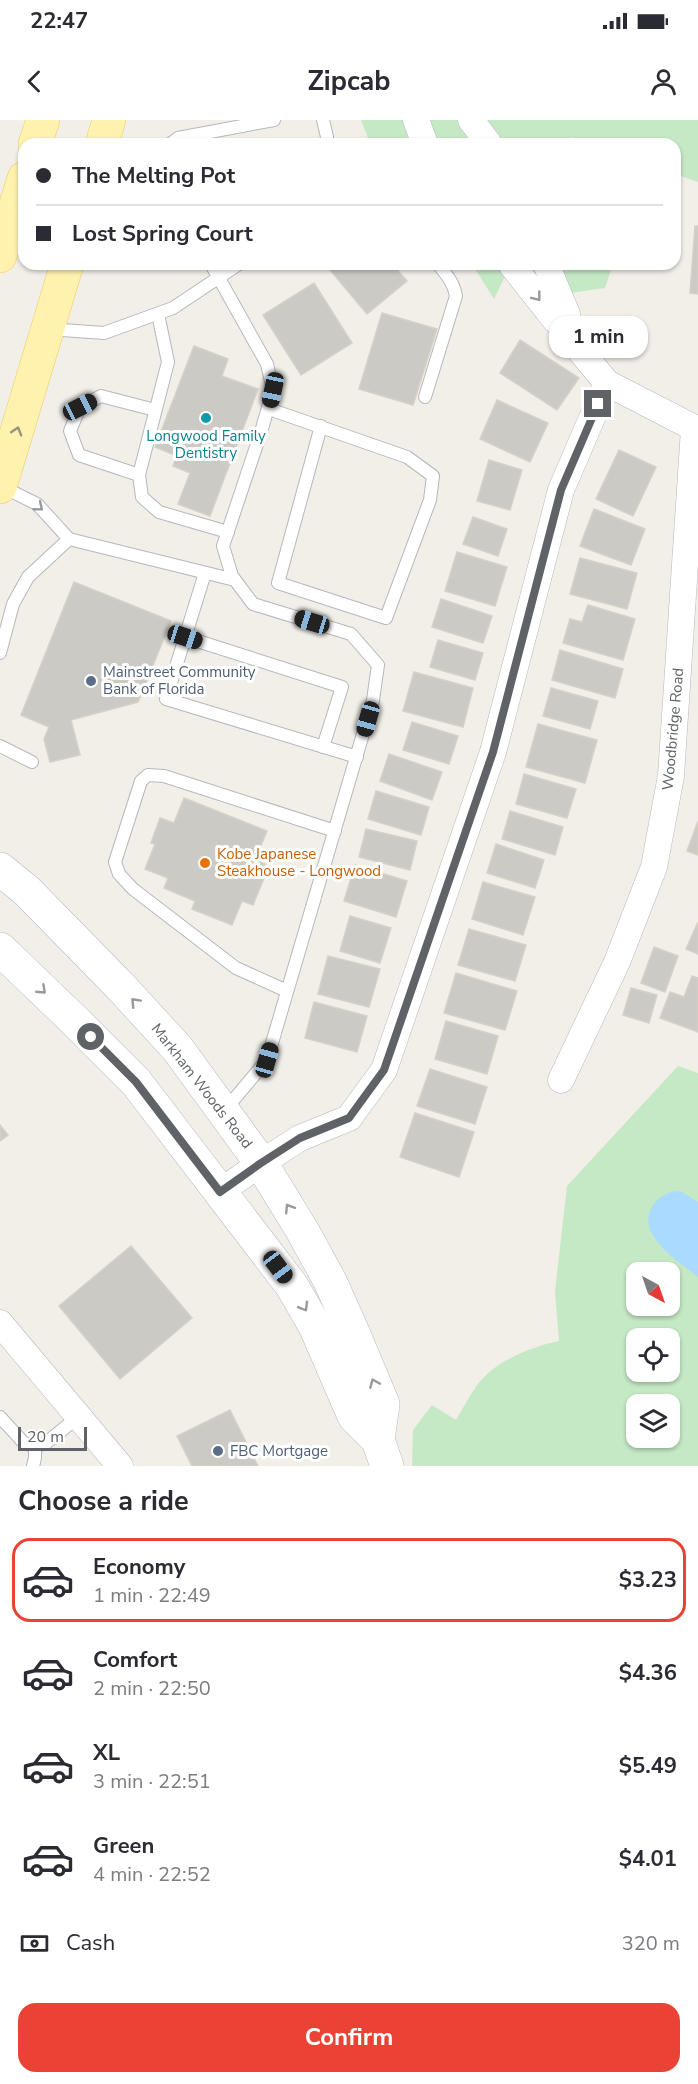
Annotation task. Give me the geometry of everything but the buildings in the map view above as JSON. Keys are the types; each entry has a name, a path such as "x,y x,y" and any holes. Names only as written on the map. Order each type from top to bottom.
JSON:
{"main road":[{"path":"37,138 43,120"},
{"path":"104,138 110,120"},
{"path":"0,256 18,198"},
{"path":"0,486 65,270"},
{"name":"Markham Woods Road","path":"0,869 27,891 177,1048 261,1163 330,1281 383,1404 383,1453"},
{"name":"Markham Woods Road","path":"0,949 136,1082 292,1286 315,1326 354,1416 383,1453"}],"street":[{"path":"416,120 423,138"},
{"path":"471,120 484,138"},
{"name":"Woodbridge Road","path":"516,270 556,321 567,326"},
{"name":"Woodbridge Road","path":"549,270 567,314 567,326 572,341 607,383 696,430 671,776 654,867 617,962 561,1080"},
{"path":"220,1192 300,1138 349,1118 384,1070 493,752 561,490 607,383"},
{"path":"0,1323 120,1466"}],"lane":[{"path":"178,138 274,120"},
{"path":"323,120 327,138"},
{"path":"214,270 267,364 273,390 223,546 235,580 253,604 351,634 378,665 374,700 267,1060 224,1111"},
{"path":"47,329 104,333 173,308 231,270"},
{"path":"425,397 456,296 450,279 443,270"},
{"path":"158,314 168,363 140,474 142,497 159,512 228,532"},
{"path":"140,474 79,455 70,431 80,407 101,396 155,410"},
{"path":"268,409 321,426 407,457 433,476 430,500 386,618 278,583 321,426"},
{"path":"0,486 37,504 69,539 235,580"},
{"path":"0,653 13,604 28,577 69,539"},
{"path":"205,573 166,699 357,757"},
{"path":"185,637 342,687 323,747"},
{"path":"0,746 32,762"},
{"path":"287,991 236,968 133,889 119,873 115,862 141,781 148,775 165,776 335,831"},
{"path":"0,1417 24,1443 35,1447 46,1443 78,1417"},
{"path":"33,1466 35,1447"}],"green space":[{"path":"361,120 698,120 698,182 681,176 681,138 368,138"},
{"path":"476,270 508,270 494,299"},
{"path":"560,270 611,270 605,288 570,293"},
{"path":"678,1066 698,1073 698,1466 412,1466 413,1430 432,1405 456,1420 478,1384 495,1368 526,1351 559,1341 555,1292 567,1186"}],"water":[{"path":"673,1191 682,1192 698,1202 698,1277 662,1248 650,1229 648,1219 651,1209 666,1194"}],"place":[{"name":"Longwood Family Dentistry","path":"206,418"},
{"name":"Mainstreet Community Bank of Florida","path":"91,681"},
{"name":"Kobe Japanese Steakhouse - Longwood","path":"205,863"},
{"name":"FBC Mortgage","path":"218,1451"}],"route":[{"path":"91,1037 136,1082 220,1192 300,1138 349,1118 384,1070 493,752 561,490 598,404"}]}
